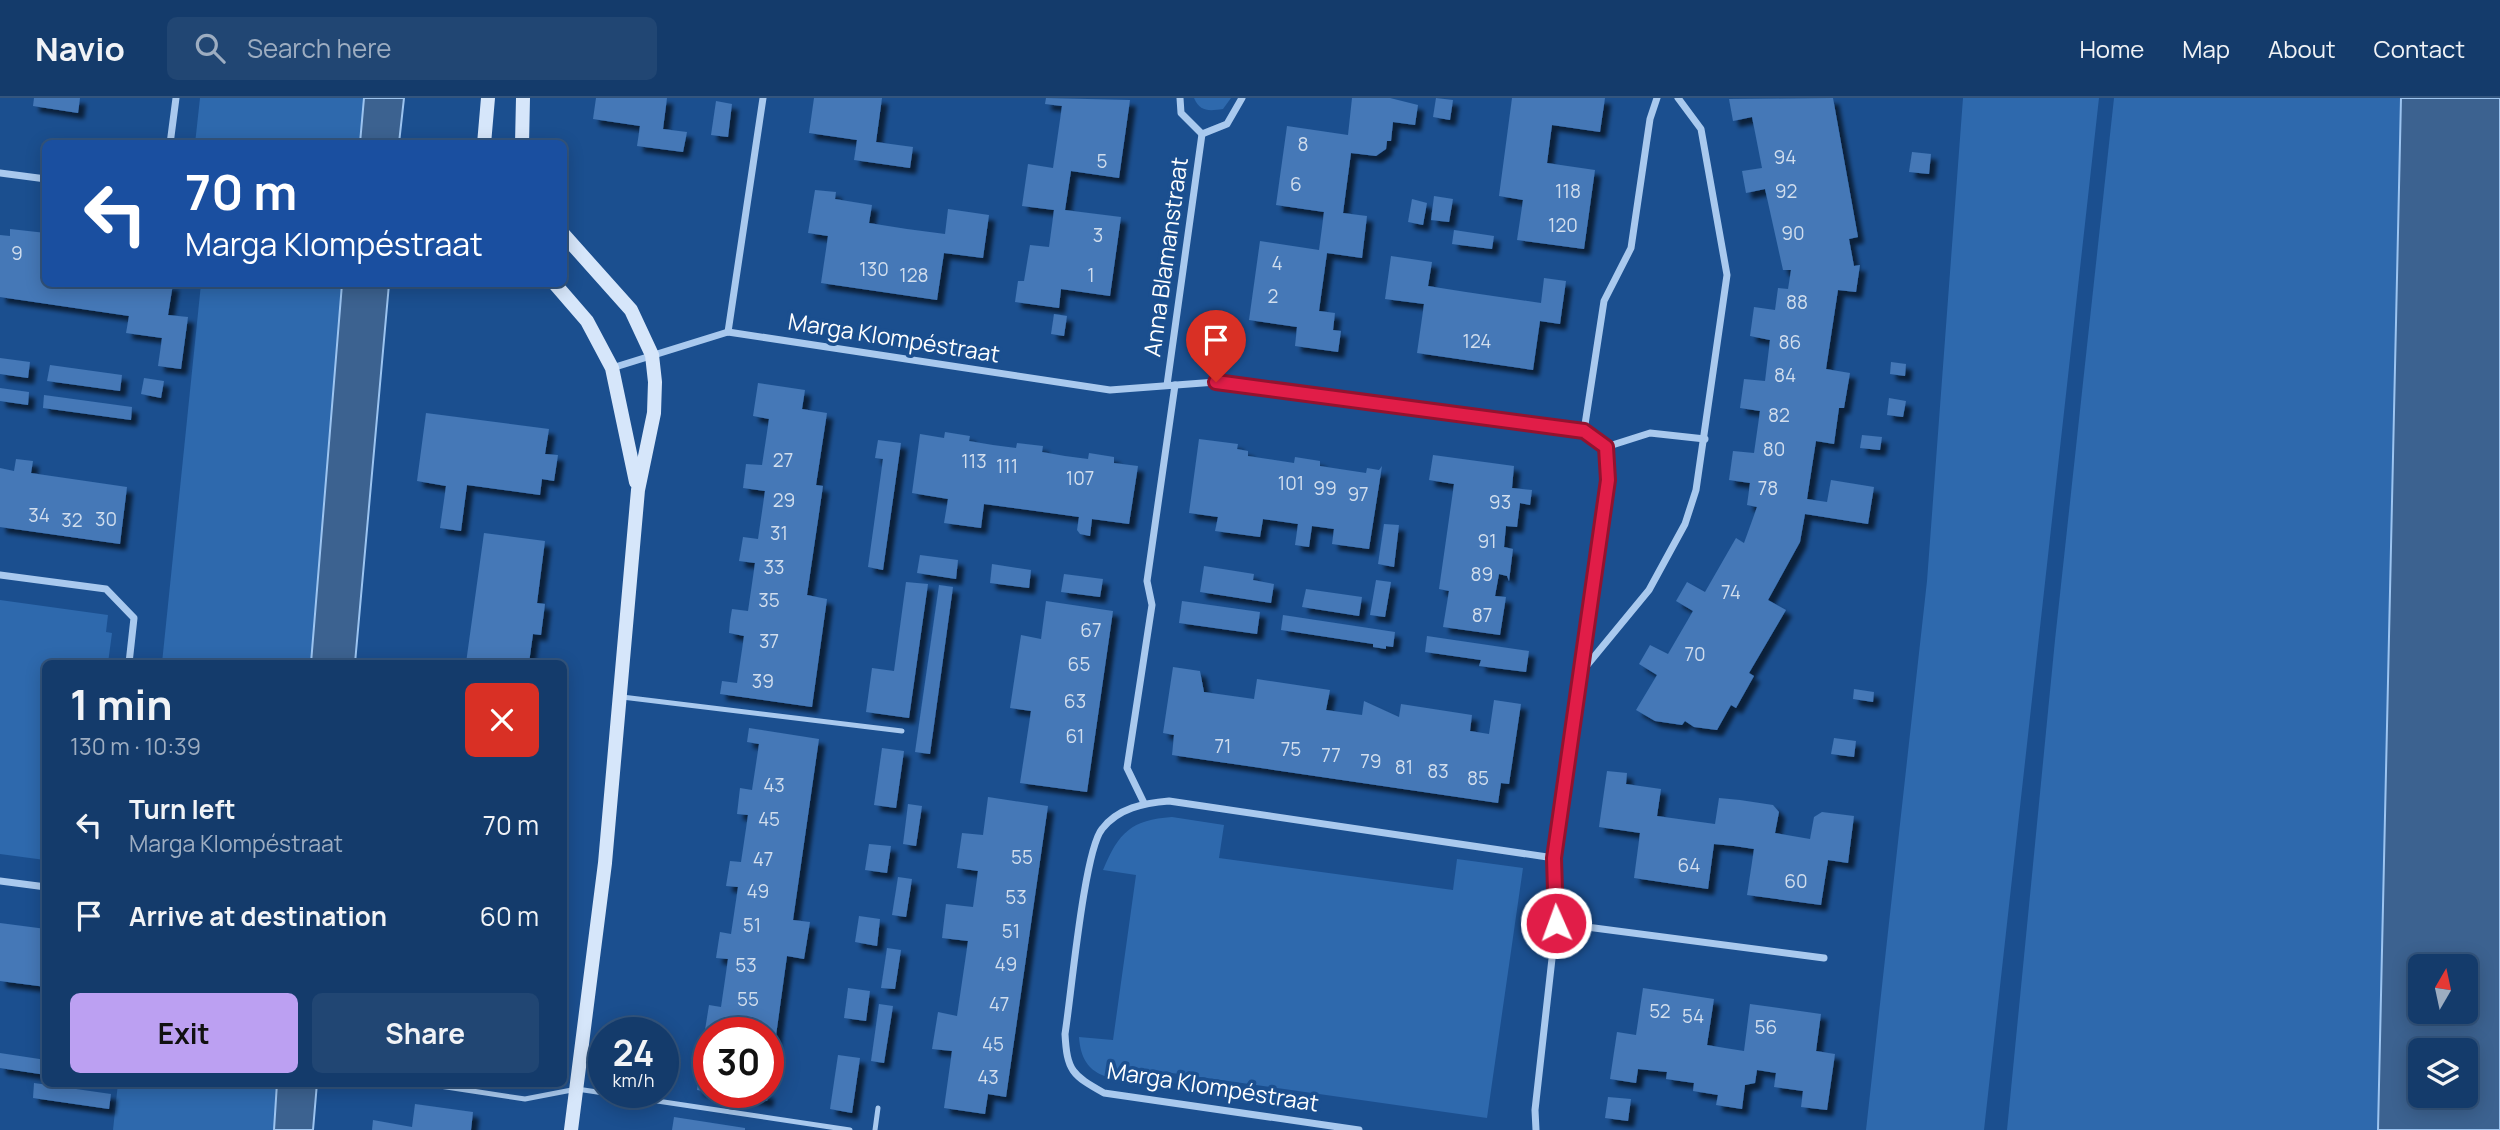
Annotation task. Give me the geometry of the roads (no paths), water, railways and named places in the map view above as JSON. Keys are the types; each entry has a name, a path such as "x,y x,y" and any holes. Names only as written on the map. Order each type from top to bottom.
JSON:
{"street":[{"path":"171,140 176,98"},
{"path":"484,140 488,98"},
{"path":"522,140 523,98"},
{"path":"728,332 763,98"},
{"name":"Anna Blamanstraat","path":"1180,98 1181,113 1202,134"},
{"name":"Anna Blamanstraat","path":"1202,134 1227,124 1242,98"},
{"path":"1584,431 1604,301 1631,248 1650,119 1657,98"},
{"path":"1579,676 1649,590 1685,524 1696,490 1705,439 1727,275 1701,129 1678,98"},
{"name":"Anna Blamanstraat","path":"1171,385 1202,134"},
{"path":"0,173 42,178"},
{"path":"567,238 631,310 652,355 654,413 638,491 605,863 571,1130"},
{"path":"558,287 587,321 612,368 638,491"},
{"name":"Marga Klompéstraat","path":"612,368 728,332 1110,390 1216,382 1584,431 1606,447"},
{"path":"1144,803 1127,768 1152,605 1147,581 1171,385"},
{"path":"1536,1130 1535,1110 1556,923 1554,858 1608,480 1606,447 1650,433 1705,439"},
{"path":"0,575 107,589 134,618 129,660"},
{"name":"Marga Klompéstraat","path":"1359,1130 1104,1093 1077,1078 1066,1062 1065,1034 1089,863 1100,830 1117,815 1144,803 1169,801 1554,858"},
{"path":"0,881 42,886"},
{"path":"1556,923 1824,958"}],"lane":[{"path":"619,696 902,730"},
{"path":"446,1087 525,1099 576,1089 850,1130"},
{"path":"875,1130 878,1108"}]}
